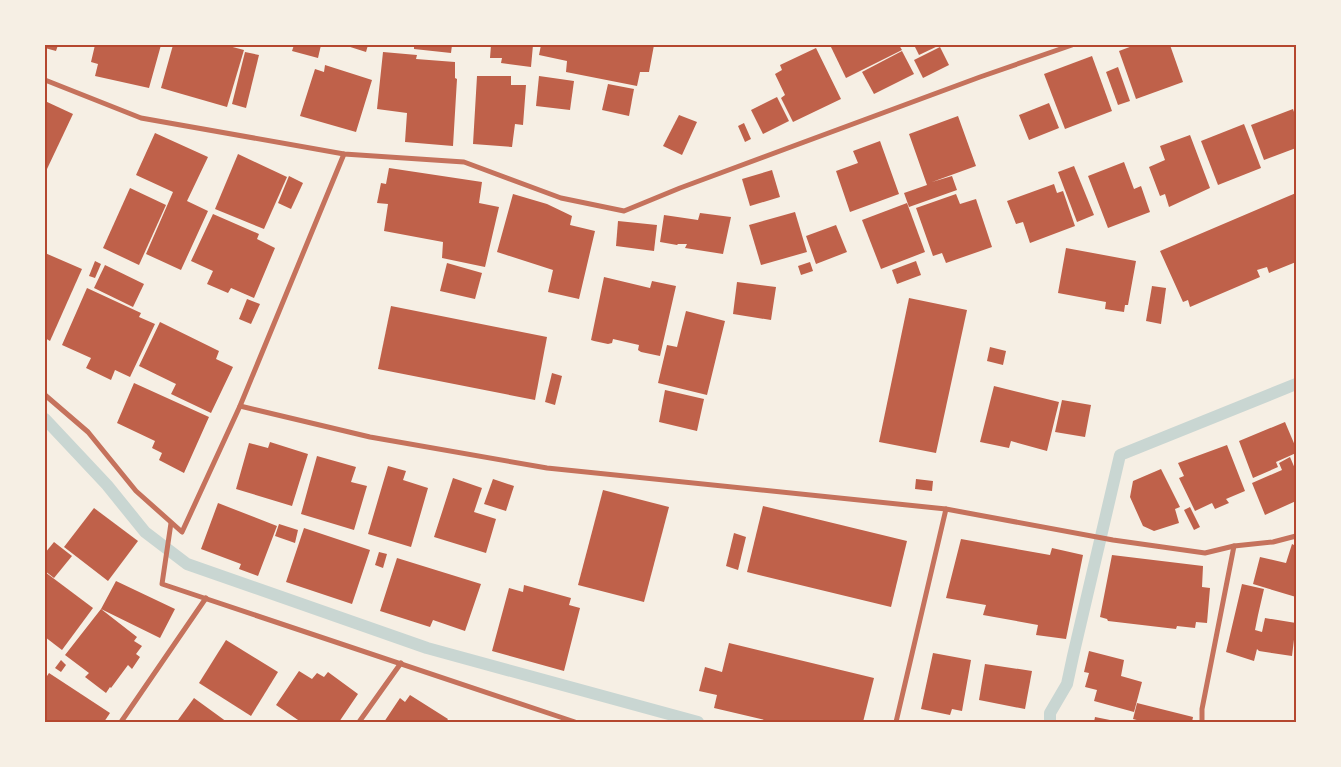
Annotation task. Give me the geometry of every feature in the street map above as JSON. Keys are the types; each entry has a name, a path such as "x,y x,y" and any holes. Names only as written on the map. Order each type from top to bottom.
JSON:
{"street":[{"path":"45,80 141,118 344,154 464,162 561,198 624,211 680,188 971,80 1072,45"},
{"path":"45,395 88,432 136,491 182,532 240,406 344,154"},
{"path":"240,406 370,436 547,468 946,509 1093,537 1205,553 1234,546 1273,542 1296,536"},
{"path":"896,722 946,509"},
{"path":"172,523 162,584 575,722"},
{"path":"1202,722 1202,709 1234,546"},
{"path":"121,722 206,598"},
{"path":"359,722 401,664"}],"building":[{"path":"45,45 58,45 56,51 45,48"},
{"path":"95,45 161,45 149,88 95,76 98,64 91,62"},
{"path":"173,45 225,45 244,50 227,107 161,88"},
{"path":"294,45 321,45 318,58 292,51"},
{"path":"344,45 368,45 366,52"},
{"path":"414,45 452,45 451,53 414,49"},
{"path":"491,45 533,45 531,67 501,63 502,58 490,58"},
{"path":"541,45 654,45 649,72 640,72 637,86 566,72 567,61 539,55"},
{"path":"830,45 899,45 902,50 846,78"},
{"path":"914,45 940,45 919,55"},
{"path":"1135,45 1170,45 1183,82 1136,99 1119,51"},
{"path":"940,47 949,65 923,78 914,60"},
{"path":"816,48 841,99 793,122 781,98 785,95 775,74 782,70 780,65"},
{"path":"902,51 914,74 874,94 862,72"},
{"path":"245,52 259,55 246,108 232,104"},
{"path":"383,52 417,55 416,59 455,62 455,78 457,79 453,146 405,142 407,113 377,109"},
{"path":"1092,56 1112,111 1065,129 1044,74"},
{"path":"325,65 372,80 356,132 300,116 315,69 324,72"},
{"path":"1118,67 1130,101 1118,105 1106,72"},
{"path":"477,76 511,76 511,85 526,85 523,125 515,124 512,147 473,144"},
{"path":"539,76 574,81 570,110 536,106"},
{"path":"608,84 634,89 629,116 602,110"},
{"path":"777,97 789,121 763,134 751,110"},
{"path":"45,101 73,114 47,169 45,167"},
{"path":"1049,103 1059,128 1029,140 1019,115"},
{"path":"1293,109 1296,118 1296,148 1264,160 1251,125"},
{"path":"679,115 697,122 682,155 663,146"},
{"path":"958,116 976,166 932,182 952,176 957,190 909,207 904,193 927,185 909,134"},
{"path":"744,123 751,139 745,142 738,126"},
{"path":"1244,124 1261,168 1218,185 1201,141"},
{"path":"155,133 208,157 187,201 208,211 181,270 146,254 173,192 136,175"},
{"path":"1190,135 1210,188 1169,207 1165,194 1160,196 1149,167 1165,160 1160,146"},
{"path":"880,141 899,194 850,212 836,171 858,163 853,151"},
{"path":"238,154 287,177 264,229 215,209"},
{"path":"1124,162 1134,189 1141,186 1150,212 1108,228 1088,176"},
{"path":"1074,166 1094,215 1077,222 1058,172"},
{"path":"389,168 482,182 479,203 499,207 485,267 442,258 443,242 384,231 388,204 377,203 381,183 386,184"},
{"path":"772,170 780,197 750,206 742,179"},
{"path":"289,176 303,183 291,209 278,203"},
{"path":"1054,184 1057,193 1063,191 1075,226 1030,243 1023,222 1016,224 1007,201"},
{"path":"130,188 166,205 139,265 103,248"},
{"path":"1296,193 1296,262 1269,273 1267,267 1257,270 1260,277 1190,307 1188,300 1183,302 1160,251"},
{"path":"513,194 547,204 572,216 570,225 595,231 579,299 548,292 553,270 497,252"},
{"path":"956,194 960,204 976,199 992,247 946,263 942,253 933,256 916,208"},
{"path":"907,203 925,252 881,269 862,220"},
{"path":"795,212 807,252 761,265 749,225"},
{"path":"700,213 731,217 723,254 685,248 687,244 677,245 660,242 664,215 698,220"},
{"path":"213,214 259,234 257,239 275,248 254,298 231,288 228,293 207,284 213,271 191,261"},
{"path":"618,221 657,225 654,251 616,246"},
{"path":"836,225 847,252 816,264 806,236"},
{"path":"1066,248 1136,261 1128,305 1125,305 1124,312 1105,309 1106,302 1058,293"},
{"path":"45,253 82,269 50,341 45,338"},
{"path":"95,261 101,264 95,278 89,276"},
{"path":"916,261 921,275 897,284 892,270"},
{"path":"810,262 813,271 801,275 798,266"},
{"path":"447,263 482,273 475,299 440,291"},
{"path":"105,265 144,284 133,307 94,288"},
{"path":"604,277 650,288 652,281 676,286 660,356 641,352 638,350 639,345 613,339 612,343 608,344 591,340"},
{"path":"737,282 776,287 771,320 733,314"},
{"path":"1152,286 1166,288 1161,324 1146,321"},
{"path":"87,288 141,313 139,317 155,324 130,377 115,370 111,380 86,368 91,358 62,345"},
{"path":"909,298 967,310 936,453 879,442"},
{"path":"247,299 260,304 251,324 239,319"},
{"path":"391,306 547,337 535,400 378,369"},
{"path":"686,311 725,321 707,395 658,383 667,345 677,347"},
{"path":"160,322 219,351 216,359 233,367 211,413 171,394 176,384 139,366"},
{"path":"990,347 1006,351 1003,365 987,361"},
{"path":"552,373 562,376 555,405 545,402"},
{"path":"134,383 209,417 184,473 159,460 162,453 152,448 155,441 117,423"},
{"path":"994,386 1059,402 1047,451 1011,441 1009,448 980,442"},
{"path":"665,390 704,399 697,431 659,422"},
{"path":"1062,400 1091,405 1085,437 1055,432"},
{"path":"1285,422 1296,448 1296,453 1276,462 1278,467 1253,478 1239,441"},
{"path":"270,442 308,454 292,506 236,489 249,443 268,448"},
{"path":"1227,445 1245,491 1226,499 1229,503 1215,509 1212,503 1195,511 1179,478 1184,476 1178,463"},
{"path":"317,456 356,467 351,482 367,486 354,530 301,514"},
{"path":"1290,457 1296,471 1296,501 1265,515 1252,483 1282,470 1279,463"},
{"path":"388,466 406,471 403,480 428,488 411,547 368,534"},
{"path":"1161,469 1180,507 1175,509 1179,523 1154,531 1143,526 1130,497 1133,481"},
{"path":"453,478 482,488 474,512 496,519 486,553 434,537"},
{"path":"493,479 514,486 506,511 484,504"},
{"path":"916,479 933,481 932,491 915,489"},
{"path":"603,490 669,507 644,602 578,585"},
{"path":"218,503 277,526 258,576 239,569 241,564 201,549"},
{"path":"763,506 907,541 891,607 747,572"},
{"path":"1190,507 1200,527 1194,530 1184,510"},
{"path":"94,508 138,541 108,581 64,547"},
{"path":"279,524 298,530 295,543 275,536"},
{"path":"304,528 370,550 352,604 286,582"},
{"path":"734,533 746,537 738,570 726,566"},
{"path":"961,539 1050,555 1052,548 1083,555 1066,639 1036,635 1038,625 983,615 986,605 946,598"},
{"path":"54,542 72,556 54,578 45,571 45,553"},
{"path":"1292,544 1296,546 1296,597 1253,584 1260,557 1286,563"},
{"path":"379,552 387,554 383,568 375,565"},
{"path":"1112,555 1203,566 1202,587 1210,588 1207,623 1196,622 1195,628 1177,626 1176,629 1108,621 1100,617"},
{"path":"397,558 481,584 465,631 433,620 430,627 380,611"},
{"path":"45,572 93,608 62,650 45,637"},
{"path":"116,581 175,609 160,638 101,609"},
{"path":"1242,584 1264,589 1255,630 1262,632 1265,618 1296,623 1292,656 1259,651 1257,649 1254,661 1226,652"},
{"path":"524,585 571,598 569,605 580,608 564,671 492,651 509,588 523,592"},
{"path":"101,609 137,637 134,641 142,646 136,654 140,657 132,669 128,665 106,693 85,677 89,673 65,655"},
{"path":"226,640 278,672 251,716 199,683"},
{"path":"729,643 874,678 863,722 773,722 714,708 717,695 699,691 705,667 722,672"},
{"path":"1089,651 1124,660 1121,676 1142,682 1134,712 1094,701 1097,690 1085,687 1089,673 1084,672"},
{"path":"933,653 971,660 962,711 952,709 950,715 921,709"},
{"path":"61,660 66,665 61,672 55,668"},
{"path":"985,664 1032,671 1025,709 979,700"},
{"path":"299,671 312,679 317,673 324,677 328,672 358,694 339,722 301,722 276,705"},
{"path":"49,673 110,713 104,722 45,722 45,679"},
{"path":"410,695 448,719 446,722 384,722 400,698 405,702"},
{"path":"194,698 227,722 180,722 178,720"},
{"path":"1137,703 1193,717 1192,722 1144,722 1133,719"},
{"path":"1095,717 1115,721 1115,722 1094,722"}],"waterway":[{"path":"1050,722 1050,713 1067,684 1120,455 1296,384"},
{"path":"45,419 107,485 145,532 187,564 427,648 698,722"}]}
